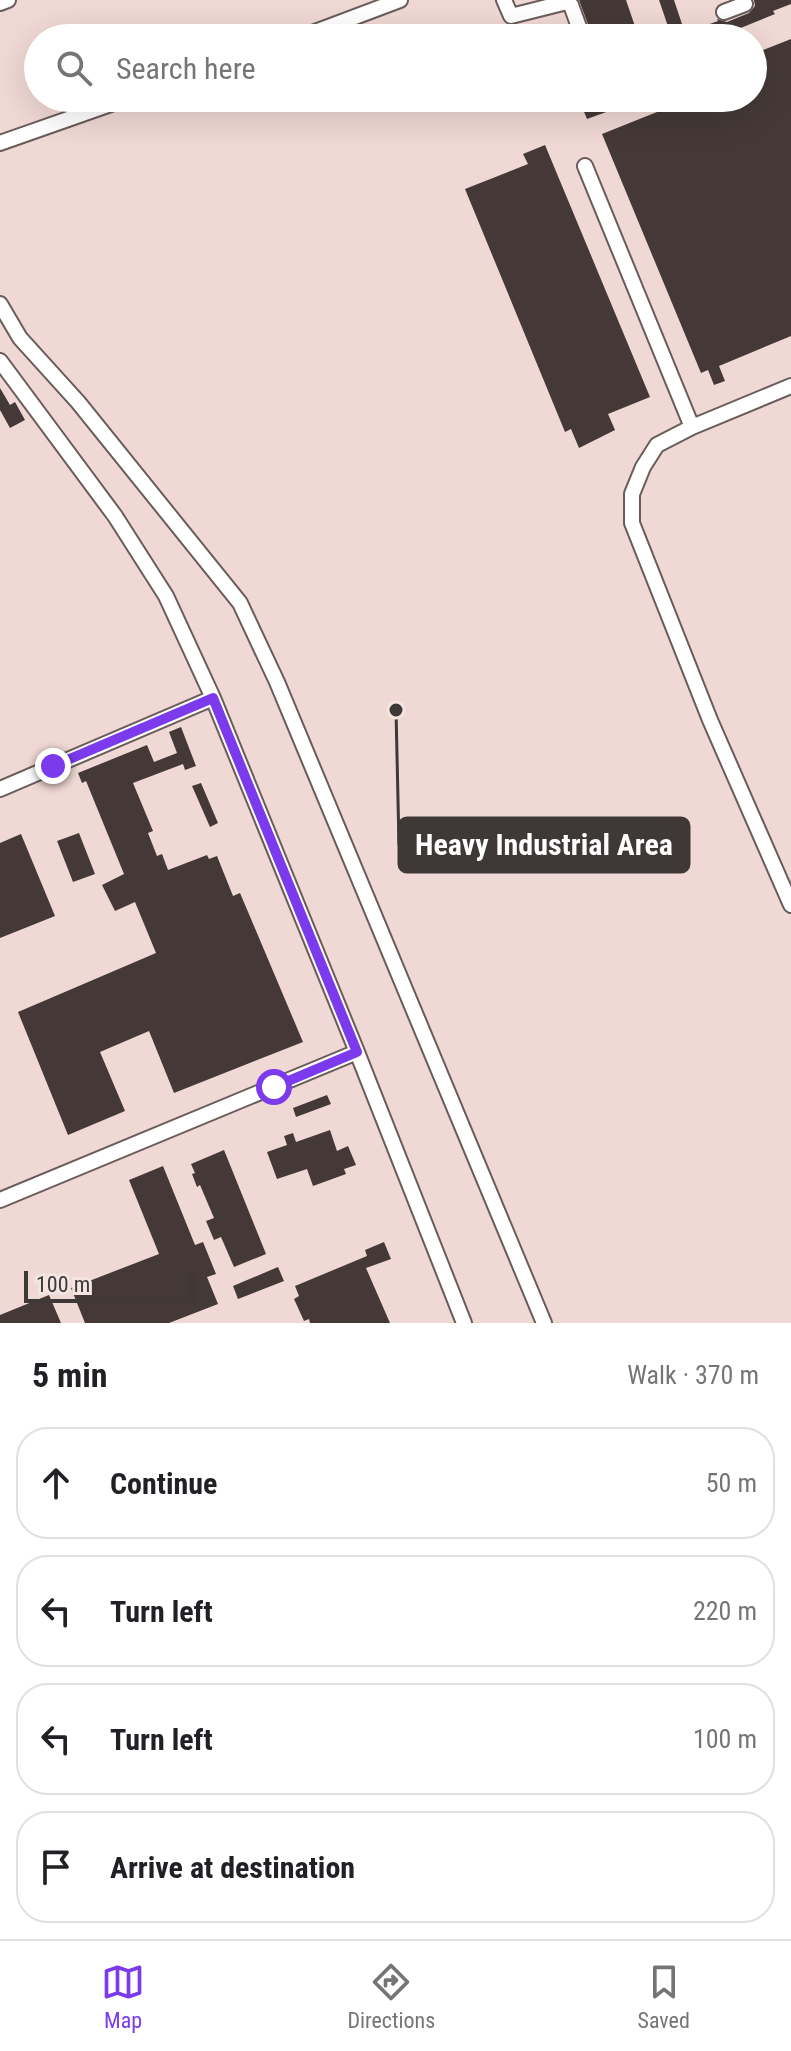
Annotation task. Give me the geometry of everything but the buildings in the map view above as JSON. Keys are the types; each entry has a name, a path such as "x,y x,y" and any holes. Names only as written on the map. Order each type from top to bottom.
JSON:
{"street":[{"path":"0,3 8,0"},
{"path":"336,24 400,0"},
{"path":"504,0 511,16 567,2 578,24"},
{"path":"724,12 746,5"},
{"path":"0,143 88,112"},
{"path":"585,166 692,427"},
{"path":"0,304 20,338 78,402 240,603 277,682 544,1323"},
{"path":"0,361 115,516 166,596 213,698 464,1323"},
{"path":"791,386 657,445 643,467 632,494 632,523 710,720 791,905"},
{"path":"0,789 213,698"},
{"path":"0,1200 357,1052"}],"shaded area":[{"path":"0,0 791,0 791,1323 0,1323"}],"place":[{"name":"Heavy Industrial Area","path":"396,710"}],"route":[{"path":"53,766 213,698 357,1052 274,1087"}]}
